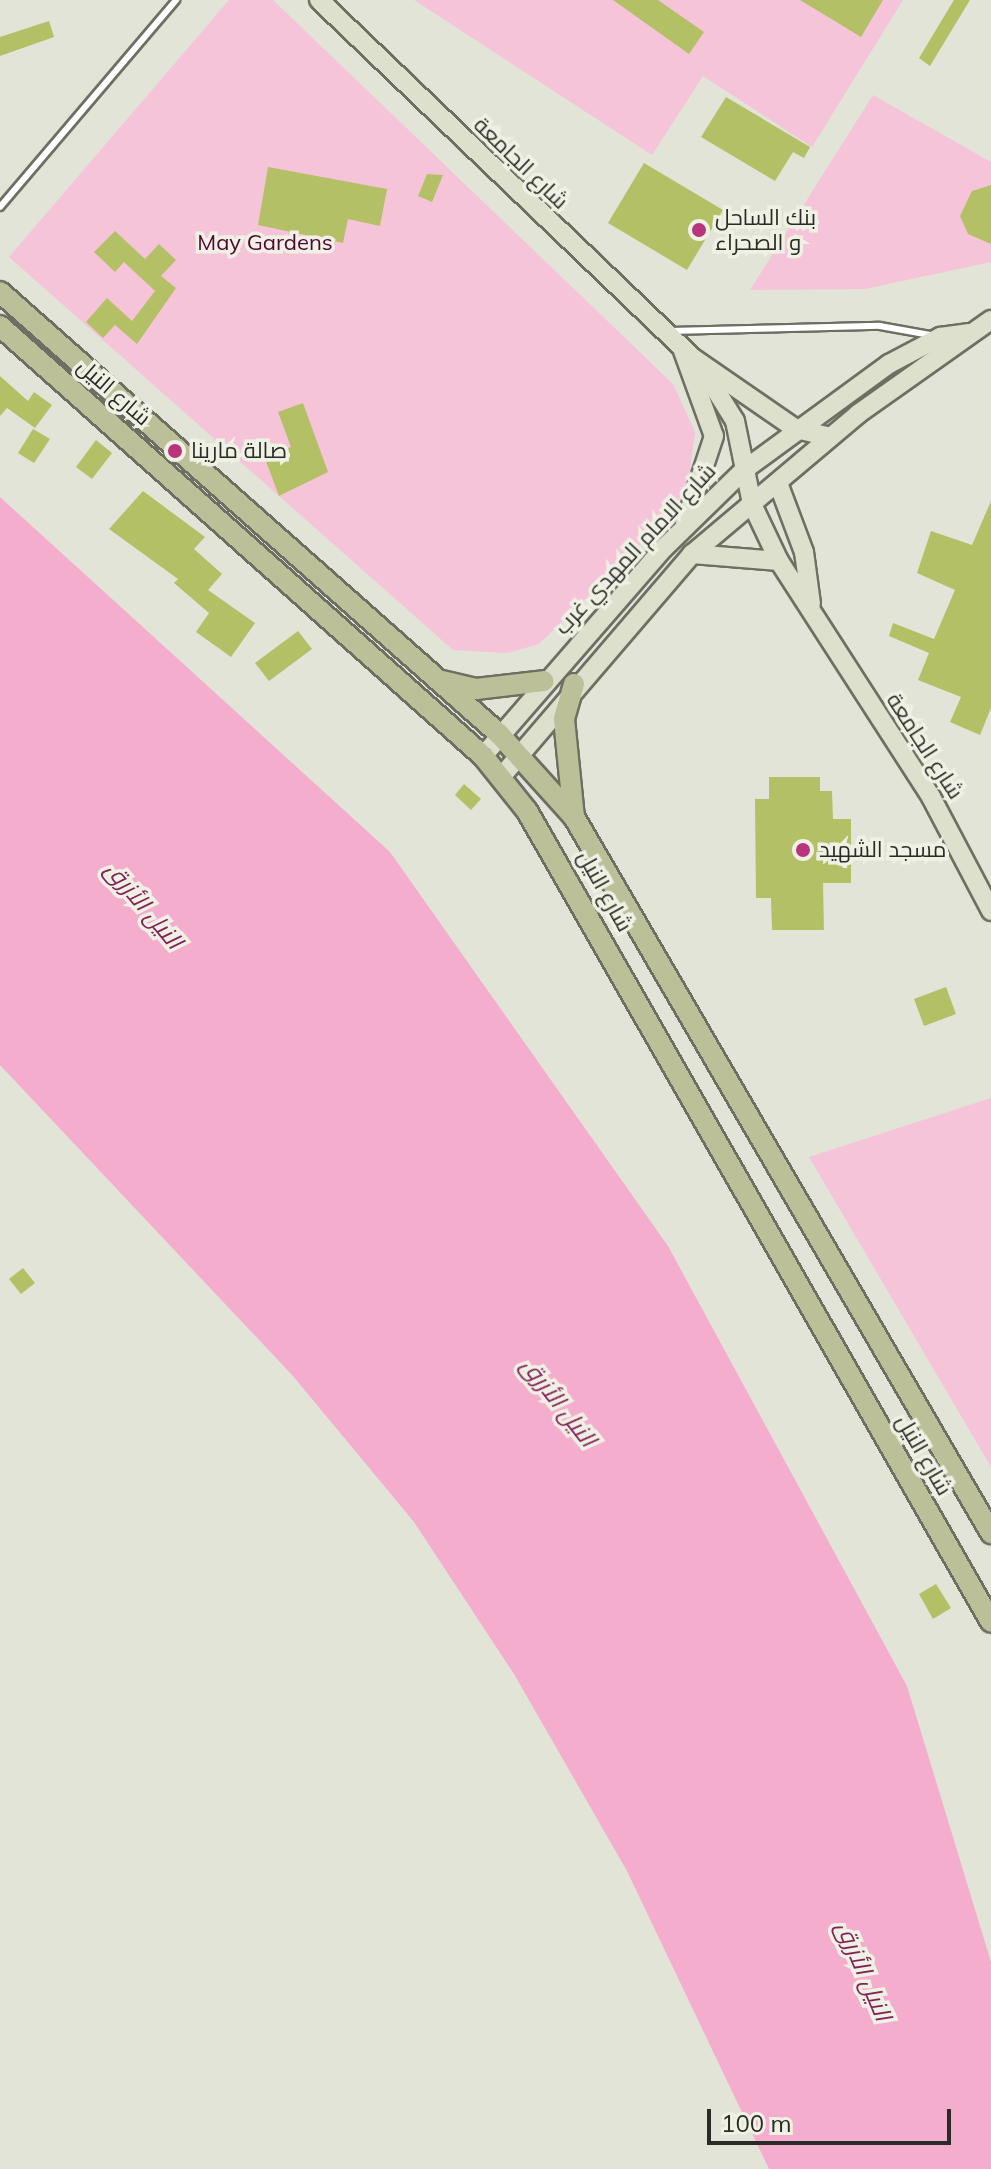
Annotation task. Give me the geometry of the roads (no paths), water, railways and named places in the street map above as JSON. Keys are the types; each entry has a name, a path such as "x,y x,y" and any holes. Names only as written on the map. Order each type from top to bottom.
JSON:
{"main road":[{"name":"شارع الجامعة","path":"319,0 688,353 796,429 830,437"},
{"name":"شارع النيل","path":"0,292 499,734 574,817 991,1533"},
{"name":"شارع الامام المهدي غرب","path":"501,777 574,684 692,554 830,437 968,333 991,320"},
{"name":"شارع النيل","path":"0,326 333,620 483,756 501,777 547,839 991,1622"},
{"name":"شارع الامام المهدي غرب","path":"483,756 544,681 684,526 744,470 796,429 940,337 968,333"},
{"name":"شارع الجامعة","path":"688,353 726,399 752,504 779,561 931,797 991,911"},
{"path":"684,526 714,436 688,353"},
{"name":"شارع الجامعة","path":"778,483 804,552 812,611"},
{"path":"692,554 779,561"},
{"path":"333,620 348,598"},
{"path":"439,681 476,689 544,681"},
{"path":"574,684 564,719 574,817"},
{"path":"651,1023 682,1003"}],"lane":[{"path":"0,207 176,0"},
{"path":"663,330 880,326 940,337"}],"water":[{"name":"النيل الأزرق","path":"0,497 390,852 668,1246 907,1686 991,1962 991,2169 769,2169 627,1871 514,1674 414,1522 293,1376 0,1065"}],"place":[{"name":"بنك الساحل و الصحراء","path":"699,230"},
{"name":"صالة مارينا","path":"175,451"},
{"name":"مسجد الشهيد","path":"803,850"}],"park label":[{"name":"May Gardens","path":"265,243"}]}
